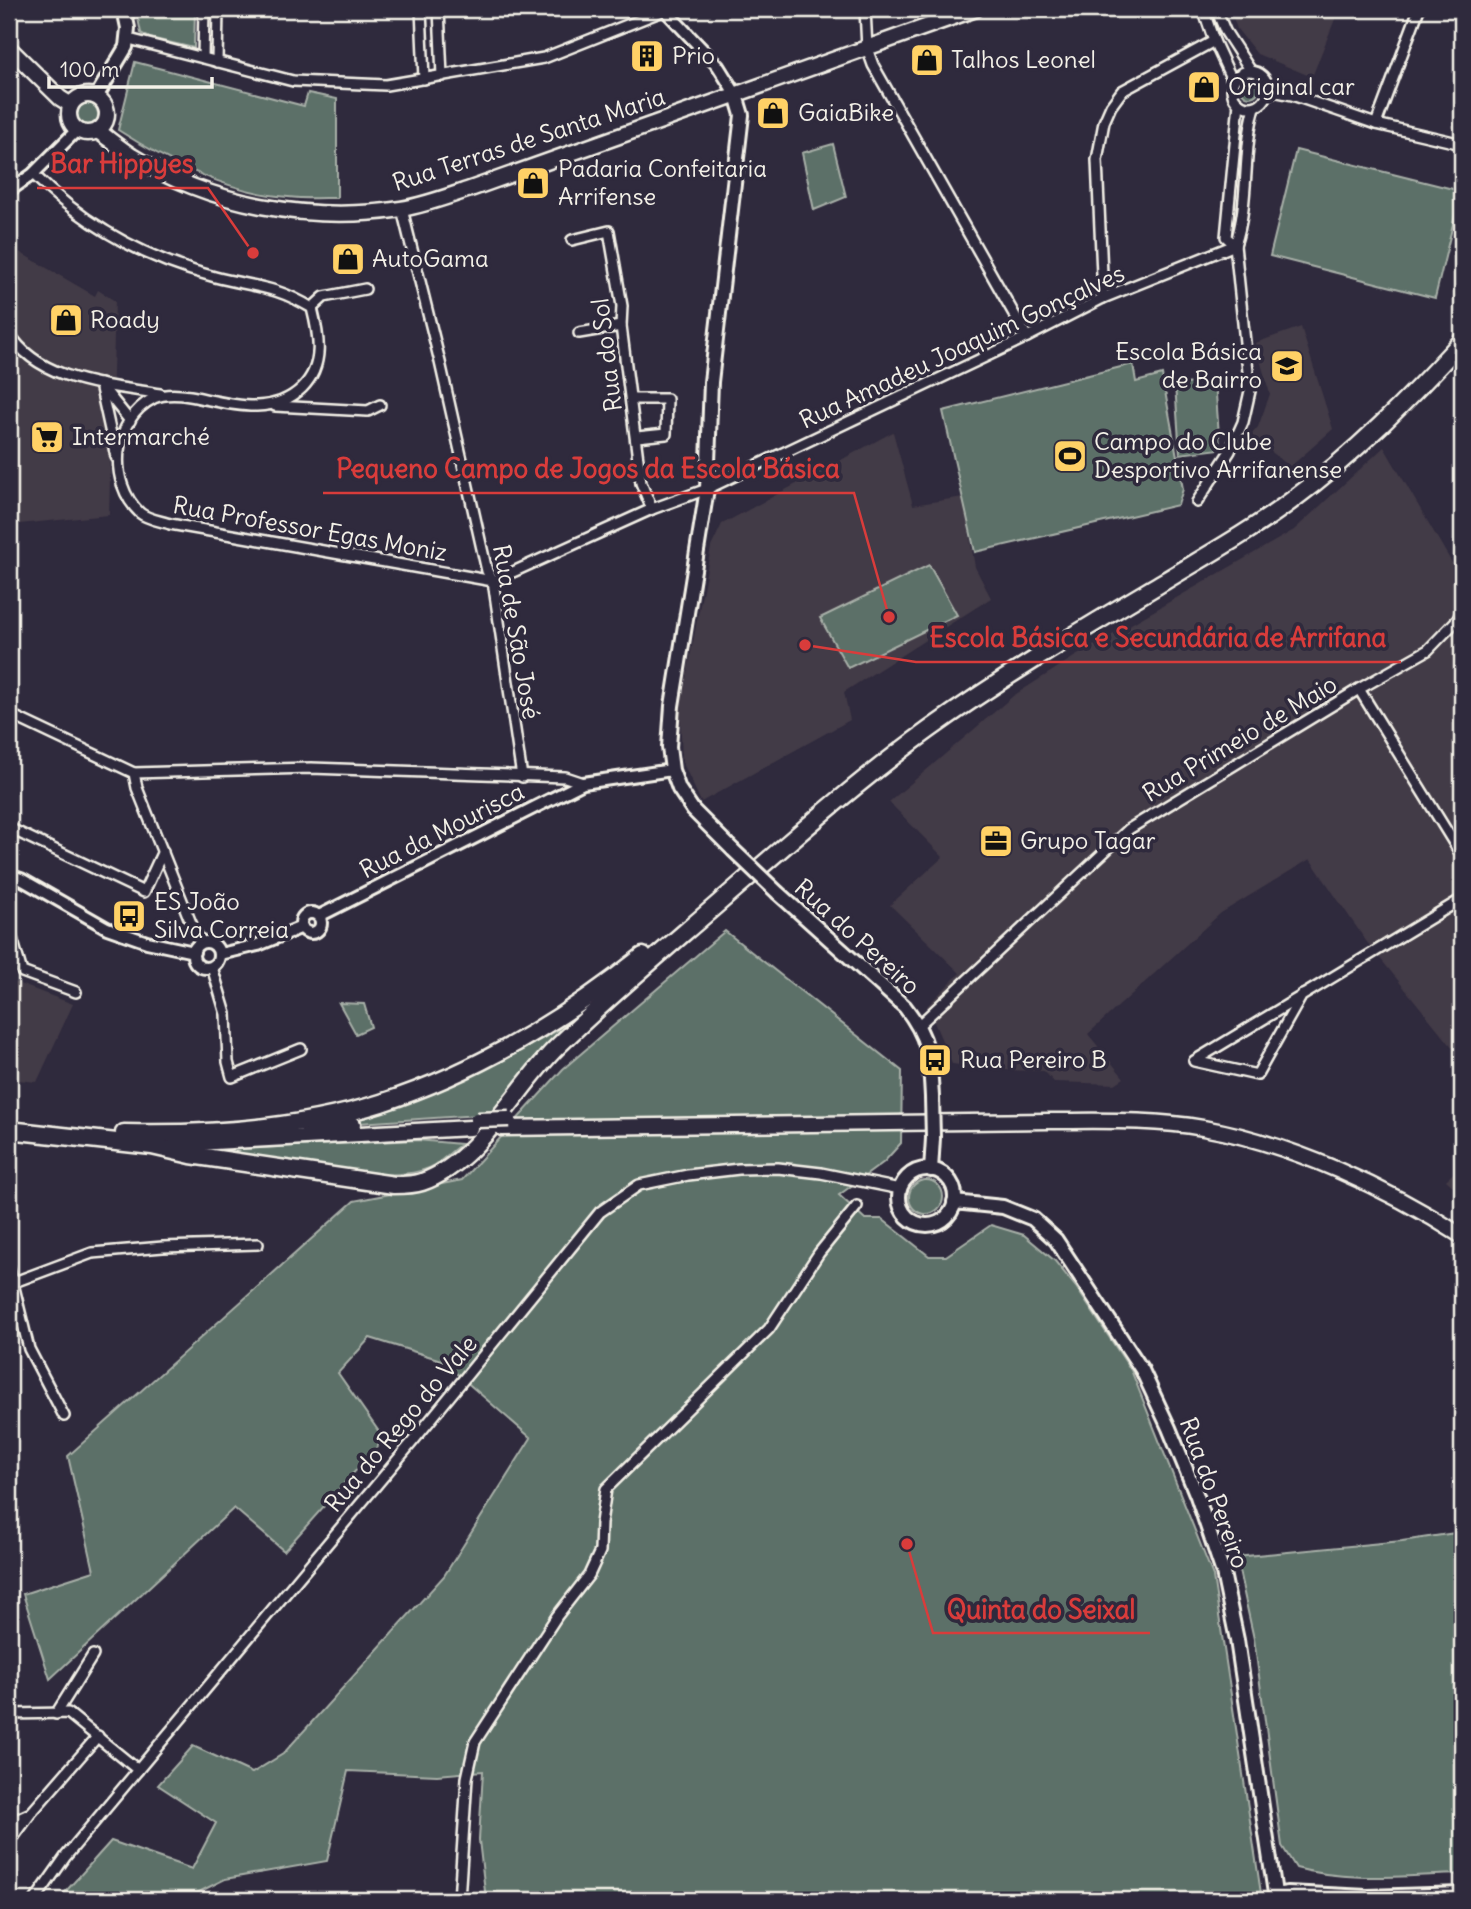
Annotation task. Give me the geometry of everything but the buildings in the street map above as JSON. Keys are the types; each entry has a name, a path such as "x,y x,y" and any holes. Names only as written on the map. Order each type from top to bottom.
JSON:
{"highway":[{"path":"9,1121 105,1133 162,1134 228,1131 315,1119 391,1099 447,1078 523,1040 601,990 861,773 924,725 1050,641 1238,529 1285,495 1389,409 1462,330"},
{"path":"9,1130 152,1146 191,1155 394,1185 419,1184 443,1173 466,1154 554,1050 681,935 866,779 930,729 1055,647 1242,535 1292,501 1395,413 1462,341"}],"main road":[{"path":"96,97 129,39 124,9"},
{"name":"Rua Terras de Santa Maria","path":"97,131 156,169 182,181 245,202 311,214 351,215 402,209 473,188 976,9"},
{"path":"9,48 60,98 71,105"},
{"path":"672,770 669,747 672,706 707,489 711,382 741,116 736,95"},
{"path":"79,97 96,97 107,110 105,122 97,131 87,134 77,130 69,116 71,105 79,97"},
{"name":"Rua do Pereiro","path":"672,770 679,789 693,810 778,893 905,1007 919,1025 930,1060 933,1138 931,1170"},
{"path":"505,1124 1127,1113 1208,1122 1273,1139 1353,1170 1429,1206 1462,1226"},
{"path":"228,1131 426,1120 473,1124"},
{"path":"152,1146 473,1124 1126,1122 1203,1128 1271,1145 1350,1176 1425,1212 1462,1236"},
{"path":"931,1170 940,1172 952,1185 954,1202 945,1218 937,1223 920,1224 905,1214 899,1198 900,1189 916,1171 931,1170"},
{"name":"Rua do Pereiro","path":"954,1202 1003,1207 1033,1219 1056,1240 1142,1370 1197,1496 1223,1573 1237,1640 1275,1898"},
{"path":"1275,1898 1288,1893 1367,1899 1462,1894"}],"street":[{"path":"203,58 204,9"},
{"path":"217,62 218,9"},
{"path":"421,9 424,79"},
{"path":"439,9 442,76"},
{"path":"129,39 293,81 386,85 544,58 664,9 718,66 736,95"},
{"path":"865,9 867,48 873,65 1027,337"},
{"path":"1203,9 1213,41 1233,82 1233,93 1243,106 1255,107"},
{"path":"1197,502 1230,451 1243,422 1250,391 1235,245 1241,228 1249,129 1255,107 1264,100 1268,90 1266,79 1251,71 1224,31 1216,9"},
{"path":"1376,124 1419,9"},
{"path":"1103,298 1097,160 1104,122 1122,91 1213,41"},
{"path":"1233,82 1240,74 1251,71"},
{"path":"1268,90 1292,95 1376,124 1462,144"},
{"path":"1235,245 1226,237 1239,103"},
{"path":"9,191 33,174 77,130"},
{"path":"33,174 49,190 103,231 138,251 171,265 267,286 289,294 312,308 319,334 319,358 308,382 292,398 269,406"},
{"name":"Rua de São José","path":"402,209 440,362 487,572 493,582 522,777"},
{"name":"Rua do Sol","path":"572,240 608,231 622,306 621,326 642,483 652,509"},
{"name":"Rua Amadeu Joaquim Gonçalves","path":"493,582 652,509 707,489 1027,337 1103,298 1235,245"},
{"path":"312,308 324,297 365,289"},
{"path":"579,333 621,326"},
{"path":"9,333 20,349 47,369 100,384 251,406 368,411 380,405"},
{"path":"100,384 130,421"},
{"name":"Rua Professor Egas Moniz","path":"100,384 117,464 128,497 142,515 170,524 493,582"},
{"path":"117,464 122,434 130,421 151,400 163,394"},
{"path":"631,399 667,399 666,434 636,437"},
{"name":"Rua Primeio de Maio","path":"919,1025 1129,830 1428,650 1458,619 1462,610"},
{"path":"1359,690 1462,856"},
{"path":"9,714 134,773 311,768 565,777 583,783"},
{"name":"Rua da Mourisca","path":"220,954 258,945 302,927 309,933 316,933 321,925 319,916 583,783 672,770"},
{"path":"9,875 21,879 107,928 147,942 197,947 214,944 220,954 218,962 212,967 203,968 196,964 197,947 191,923 137,788 134,773"},
{"path":"9,828 144,892 163,851"},
{"path":"1302,995 1258,1074 1194,1061 1302,995 1462,899"},
{"path":"9,928 22,972 76,992"},
{"path":"212,967 226,1014 228,1062 232,1077 301,1049"},
{"name":"Rua do Rego do Vale","path":"35,1900 59,1864 414,1440 600,1212 639,1185 738,1169 778,1168 821,1172 900,1189"},
{"path":"459,1900 467,1778 475,1742 557,1616 589,1575 600,1551 606,1489 769,1329 819,1253 857,1206"},
{"path":"11,1283 92,1253 163,1247 258,1244"},
{"path":"9,1267 29,1349 64,1416"},
{"path":"56,1714 93,1656"},
{"path":"9,1714 68,1713 138,1770"},
{"path":"9,1843 31,1813 98,1736"},
{"path":"9,1823 31,1813"}],"shaded area":[{"path":"1230,9 1339,9 1312,77 1257,54 1237,29"},
{"path":"9,246 95,296 98,290 115,301 109,515 9,525"},
{"path":"1301,327 1333,429 1290,467 1251,435 1258,427 1270,394 1255,343"},
{"path":"893,432 913,505 963,497 975,567 991,598 844,692 850,720 701,802 682,761 680,710 711,547 722,524"},
{"path":"1384,447 1462,580 1462,1059 1366,941 1310,859 1221,913 1088,1034 1124,1078 1115,1084 1054,1082 1044,1071 1000,1070 952,1064 927,1006 960,973 890,905 943,857 889,802 1013,696 1074,657 1294,530"},
{"path":"9,980 73,1004 37,1082 9,1079"},
{"path":"1462,1165 1462,1194 1446,1180"}],"green space":[{"path":"136,9 195,9 194,48 150,38 141,33"},
{"path":"135,62 304,106 308,93 337,99 337,198 300,198 243,189 199,174 118,130"},
{"path":"1246,79 1254,79 1259,88 1257,95 1246,97 1241,92 1241,84"},
{"path":"85,102 94,106 98,115 94,124 85,128 76,124 72,115 76,106"},
{"path":"833,144 846,197 814,210 802,153"},
{"path":"1296,150 1461,191 1435,298 1270,256"},
{"name":"Campo do Clube Desportivo Arrifanense","path":"1133,364 1136,382 1162,375 1183,489 1178,505 975,552 943,411"},
{"path":"1215,381 1220,449 1180,454 1175,385"},
{"path":"929,565 957,615 848,668 820,618"},
{"path":"725,931 902,1071 901,1143 884,1162 839,1195 865,1219 882,1219 929,1256 946,1256 991,1225 1024,1235 1055,1261 1076,1287 1131,1370 1213,1576 1262,1900 486,1900 479,1840 483,1771 437,1775 348,1771 327,1861 225,1879 183,1900 58,1900 111,1841 192,1869 216,1823 158,1785 193,1746 252,1773 283,1754 444,1576 531,1438 441,1360 370,1338 338,1373 384,1439 284,1551 234,1508 50,1679 23,1594 94,1571 68,1456 354,1201 462,1180 563,1069"},
{"path":"339,1003 364,1004 371,1027 356,1034"},
{"path":"589,1013 494,1114 344,1124 343,1120 505,1059"},
{"path":"417,1140 461,1144 427,1169 391,1175 364,1175 217,1155 218,1150"},
{"path":"926,1180 938,1185 943,1197 938,1209 926,1214 914,1209 909,1197 914,1185"},
{"path":"1462,1532 1462,1874 1358,1877 1296,1868 1282,1846 1254,1639 1236,1557 1402,1541"}],"place":[{"name":"Prio","path":"647,56"},
{"name":"Talhos Leonel","path":"927,60"},
{"name":"Original car","path":"1204,87"},
{"name":"GaiaBike","path":"773,113"},
{"name":"Padaria Confeitaria Arrifense","path":"533,183"},
{"name":"Bar Hippyes","path":"253,253"},
{"name":"AutoGama","path":"348,259"},
{"name":"Roady","path":"66,320"},
{"name":"Escola Básica de Bairro","path":"1287,366"},
{"name":"Intermarché","path":"47,437"},
{"name":"Campo do Clube Desportivo Arrifanense","path":"1070,456"},
{"name":"Pequeno Campo de Jogos da Escola Básica","path":"889,617"},
{"name":"Escola Básica e Secundária de Arrifana","path":"805,645"},
{"name":"Grupo Tagar","path":"996,841"},
{"name":"ES João Silva Correia","path":"129,916"},
{"name":"Rua Pereiro B","path":"935,1060"},
{"name":"Quinta do Seixal","path":"907,1544"}]}
